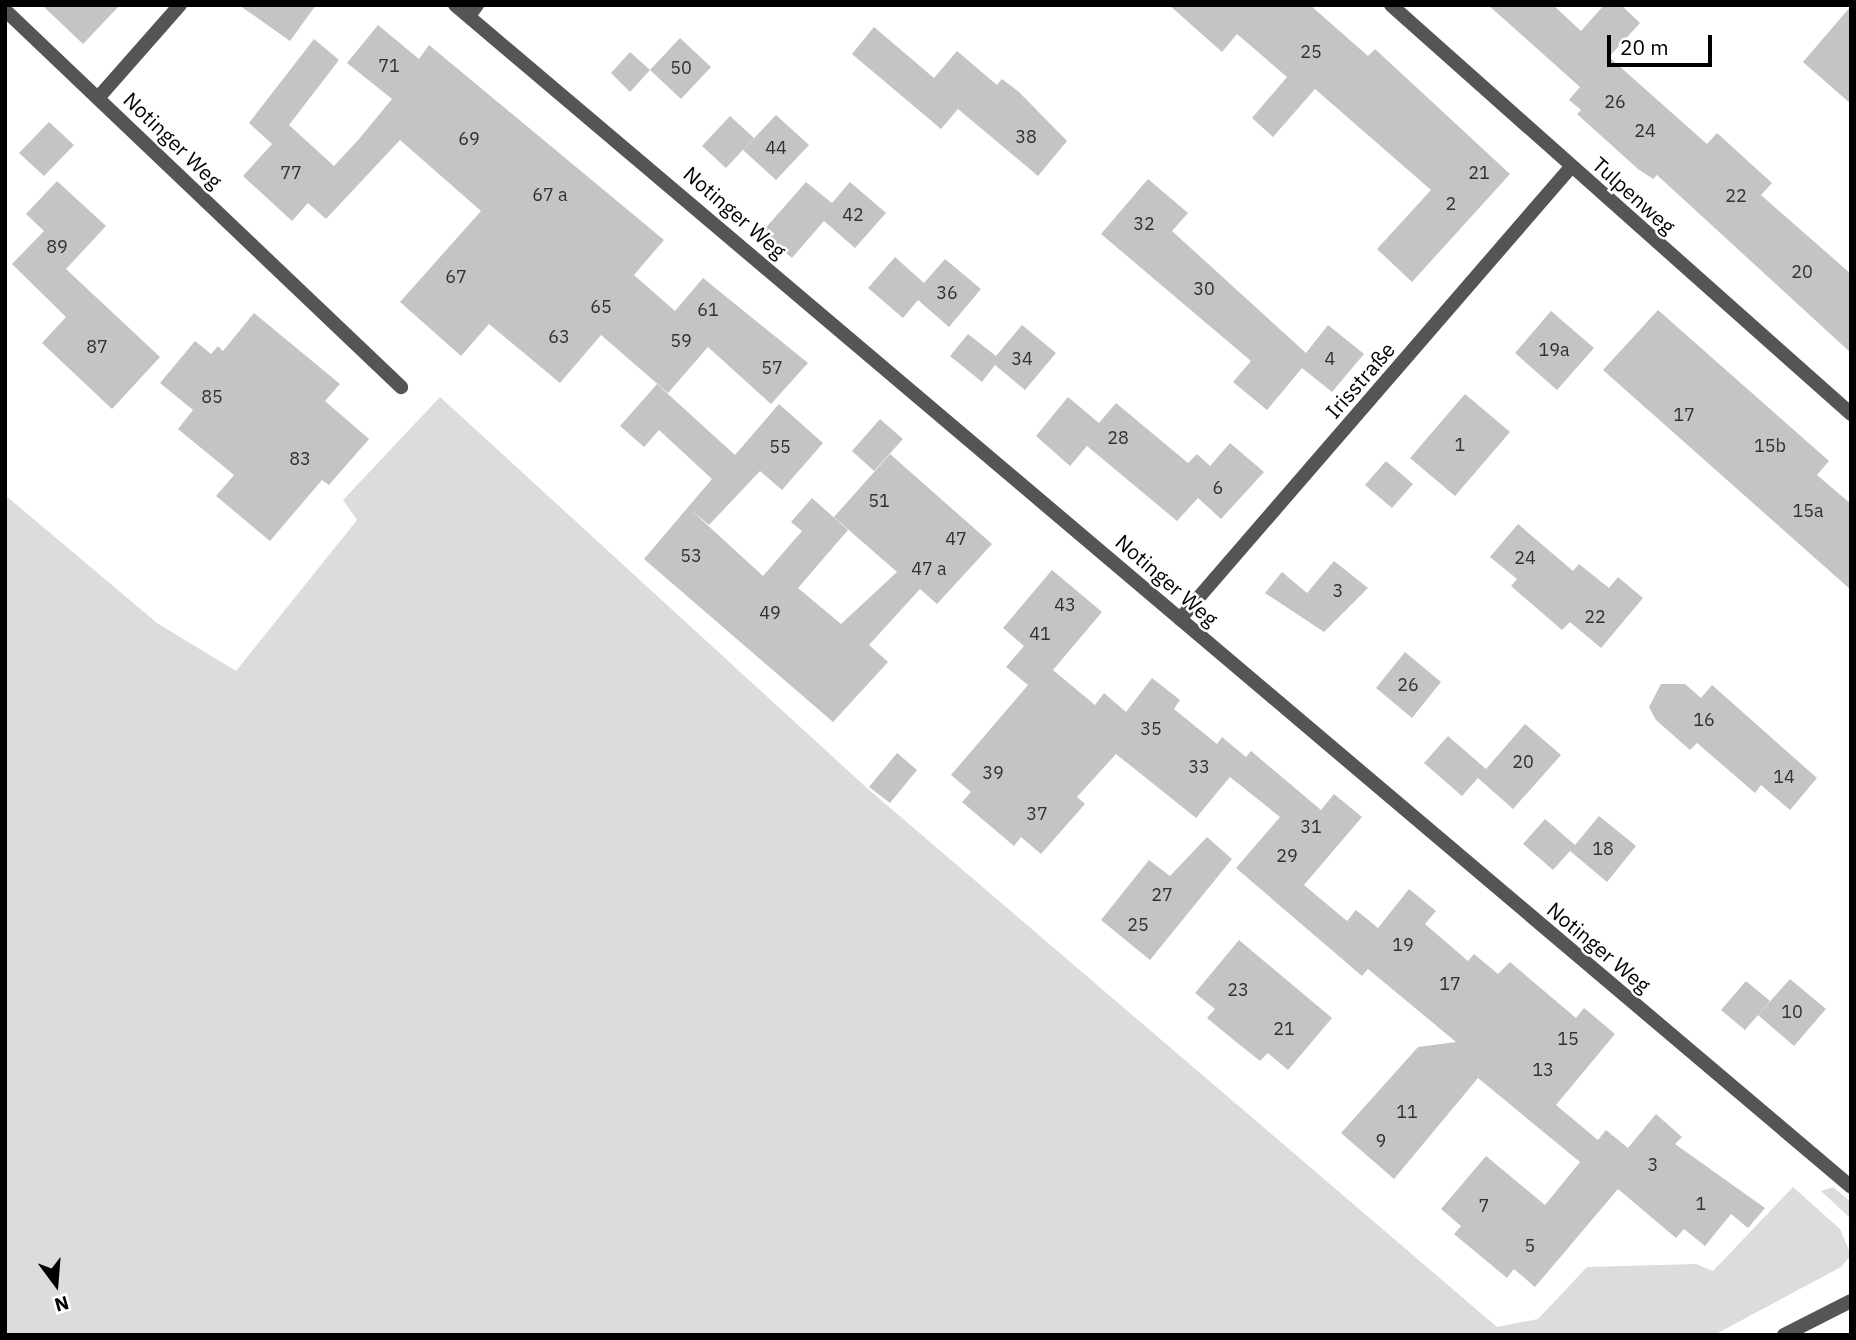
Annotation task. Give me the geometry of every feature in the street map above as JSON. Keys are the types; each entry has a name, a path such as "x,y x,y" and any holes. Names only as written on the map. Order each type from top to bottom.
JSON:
{"street":[{"name":"Notinger Weg","path":"98,98 180,5"},
{"name":"Notinger Weg","path":"455,5 473,11 1180,619 1851,1187"},
{"name":"Tulpenweg","path":"1391,5 1851,414"},
{"name":"Notinger Weg","path":"5,10 401,387"},
{"name":"Irisstraße","path":"1180,619 1571,167"},
{"path":"1784,1335 1851,1301"}],"shaded area":[{"path":"440,397 868,789 1497,1327 1538,1319 1587,1267 1696,1264 1713,1271 1793,1187 1840,1229 1851,1255 1841,1267 1714,1335 5,1335 5,495 157,623 236,671 357,520 343,500"},
{"path":"1833,1187 1851,1202 1851,1219 1821,1191"}],"building":[{"path":"42,5 120,5 83,44"},
{"path":"239,5 316,5 290,41"},
{"path":"1169,5 1310,5 1368,56 1375,49 1510,174 1412,282 1377,249 1431,190 1315,89 1273,137 1252,118 1287,77 1237,34 1222,52"},
{"path":"1488,5 1553,5 1581,31 1604,5 1621,5 1640,23 1609,57 1707,144 1717,133 1772,183 1761,195 1851,274 1851,353 1657,175 1653,179 1638,169 1577,114 1581,110 1569,100 1580,87"},
{"path":"1851,6 1851,104 1803,62"},
{"path":"378,25 419,59 429,45 664,240 634,275 675,311 703,278 808,363 771,404 708,347 668,393 601,335 560,383 489,324 461,356 400,302 481,211 400,140 326,219 308,203 292,221 243,176 272,144 249,123 314,39 339,60 289,125 334,166 359,139 392,99 347,63"},
{"path":"874,27 934,78 957,51 997,85 1002,79 1019,92 1067,141 1038,176 958,109 941,129 852,54"},
{"path":"680,38 711,67 681,99 650,70"},
{"path":"630,52 650,70 630,92 611,73"},
{"path":"776,115 809,145 776,180 743,150"},
{"path":"730,116 754,138 726,168 702,146"},
{"path":"49,122 74,145 44,176 19,153"},
{"path":"1148,179 1188,213 1172,231 1306,353 1328,325 1364,354 1332,392 1302,368 1267,410 1233,382 1251,361 1101,234"},
{"path":"57,181 106,226 66,269 160,357 112,409 42,343 66,317 12,264 44,231 26,214"},
{"path":"806,182 832,203 850,182 886,213 855,248 824,221 792,258 762,232"},
{"path":"895,257 924,283 945,259 981,289 949,327 918,300 903,318 868,288"},
{"path":"1658,310 1829,461 1817,475 1851,504 1851,590 1603,370"},
{"path":"1551,311 1594,348 1557,390 1515,353"},
{"path":"254,313 340,384 325,401 369,439 329,485 322,480 270,541 216,496 234,475 178,429 193,410 160,383 195,341 211,354 218,346 223,351"},
{"path":"1022,325 1056,353 1025,390 995,365 982,382 950,356 968,334 996,356"},
{"path":"657,384 735,455 779,404 823,443 782,490 760,471 709,525 691,510 763,576 802,531 791,522 812,498 848,530 798,588 841,624 897,572 834,517 890,454 992,544 937,604 920,589 869,645 888,662 833,722 644,559 712,479 659,430 644,447 620,426"},
{"path":"1465,394 1510,432 1455,496 1410,458"},
{"path":"1068,397 1099,423 1116,403 1188,463 1197,454 1210,466 1230,443 1264,472 1221,519 1198,498 1177,521 1087,446 1070,466 1036,436"},
{"path":"880,419 903,439 874,471 852,451"},
{"path":"1386,461 1413,484 1392,508 1365,485"},
{"path":"1518,524 1573,571 1579,564 1609,588 1618,577 1643,598 1601,648 1570,622 1562,630 1511,586 1517,579 1490,557"},
{"path":"1334,561 1368,588 1324,632 1265,593 1282,572 1307,593"},
{"path":"1052,570 1102,612 1053,670 1095,705 1104,693 1126,712 1152,678 1180,700 1174,709 1217,744 1222,737 1246,757 1251,751 1321,810 1334,794 1362,817 1304,885 1347,921 1356,910 1378,928 1409,889 1436,911 1425,924 1468,961 1474,954 1498,974 1510,962 1576,1018 1584,1008 1615,1034 1556,1105 1598,1140 1606,1130 1628,1148 1656,1114 1682,1137 1675,1144 1765,1208 1748,1228 1731,1214 1705,1246 1684,1229 1676,1238 1618,1189 1535,1287 1514,1269 1507,1278 1454,1234 1461,1226 1441,1209 1486,1156 1545,1205 1580,1162 1478,1078 1394,1179 1341,1133 1418,1047 1456,1042 1368,969 1362,976 1236,868 1280,817 1230,777 1196,818 1116,754 1077,797 1085,804 1041,854 1021,837 1014,846 962,802 971,792 951,775 1028,685 1006,667 1024,646 1003,628"},
{"path":"1405,652 1441,682 1412,718 1376,688"},
{"path":"1661,684 1685,684 1701,698 1712,685 1817,778 1790,810 1761,785 1755,793 1697,743 1690,750 1656,720 1649,707"},
{"path":"1525,724 1561,755 1513,809 1478,778 1462,796 1424,763 1448,736 1486,769"},
{"path":"897,753 917,770 890,803 869,787"},
{"path":"1599,816 1636,846 1607,882 1570,851 1553,870 1523,844 1545,819 1575,845"},
{"path":"1207,837 1232,859 1150,960 1101,920 1149,860 1170,876"},
{"path":"1239,940 1332,1018 1288,1070 1268,1053 1260,1061 1207,1018 1215,1009 1195,993"},
{"path":"1790,979 1826,1009 1794,1046 1758,1015"},
{"path":"1746,981 1770,1001 1745,1030 1721,1010"}]}
